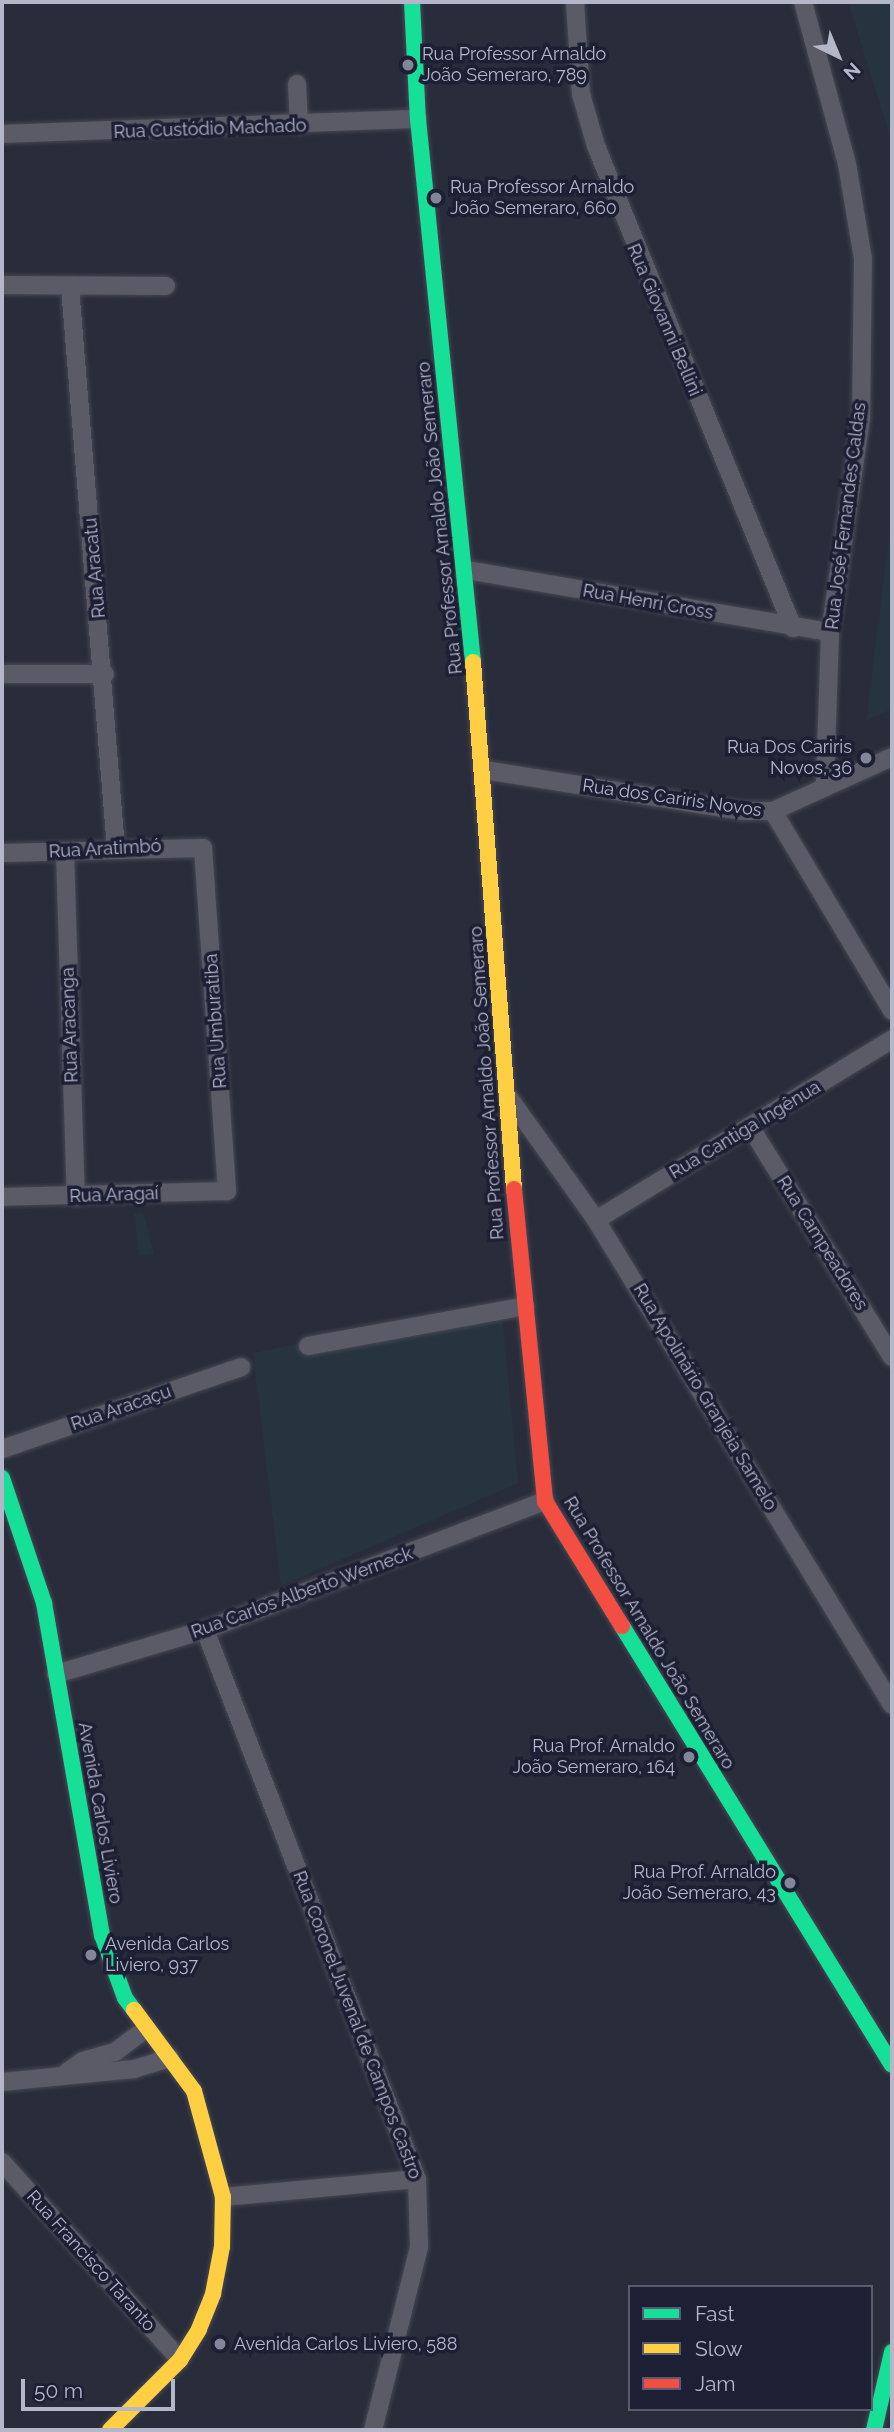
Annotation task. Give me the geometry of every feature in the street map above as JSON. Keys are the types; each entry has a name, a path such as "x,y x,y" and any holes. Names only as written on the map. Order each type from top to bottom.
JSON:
{"main road":[{"name":"Rua Professor Arnaldo João Semeraro","path":"412,2 418,119 466,570 484,770 507,1096 545,1501 892,2065"},
{"name":"Avenida Carlos Liviero","path":"2,1478 44,1603 102,1935 125,1998 145,2029 194,2091 223,2197 222,2247 213,2294 180,2360 110,2430"},
{"path":"874,2430 887,2399 892,2352"}],"street":[{"name":"Rua Giovanni Bellini","path":"575,2 581,94 596,146 793,628"},
{"name":"Rua José Fernandes Caldas","path":"803,2 847,164 863,259 861,418 830,632 825,786"},
{"path":"297,83 299,125"},
{"name":"Rua Custódio Machado","path":"2,134 418,119"},
{"path":"2,285 166,286"},
{"name":"Rua Aracatu","path":"70,287 105,674 116,849"},
{"name":"Rua Henri Cross","path":"466,570 793,628 830,632"},
{"path":"2,674 105,674"},
{"name":"Rua dos Cariris Novos","path":"484,770 743,811 773,811 892,757"},
{"path":"773,811 892,1011"},
{"name":"Rua Aratimbó","path":"2,853 65,853 196,845 205,852"},
{"name":"Rua Umburatiba","path":"205,852 227,1191"},
{"name":"Rua Aracanga","path":"65,853 76,1197"},
{"name":"Rua Cantiga Ingênua","path":"596,1220 751,1128 892,1039"},
{"name":"Rua Apolinário Granjeia Samelo","path":"507,1096 596,1220 892,1705"},
{"name":"Rua Campeadores","path":"751,1128 892,1357"},
{"name":"Rua Aragaí","path":"2,1197 227,1191"},
{"path":"308,1346 525,1306"},
{"name":"Rua Aracaçu","path":"2,1449 241,1367"},
{"name":"Rua Carlos Alberto Werneck","path":"56,1674 205,1630 545,1501"},
{"name":"Rua Coronel Juvenal de Campos Castro","path":"205,1630 417,2179 419,2247 373,2430"},
{"path":"64,2074 83,2061 115,2052 145,2029"},
{"path":"2,2082 134,2069 170,2058"},
{"name":"Rua Francisco Taranto","path":"2,2162 180,2360"},
{"path":"223,2197 417,2179"}],"shaded area":[{"path":"848,2 892,2 892,143"},
{"path":"892,513 892,709 866,721"},
{"path":"143,1212 154,1253 139,1256 134,1214"},
{"path":"501,1301 518,1483 281,1586 253,1353"}],"traffic: fast":[{"path":"412,2 418,119 473,662"},
{"path":"2,1478 44,1603 102,1935 125,1998 134,2010"},
{"path":"622,1626 892,2065"},
{"path":"874,2430 892,2352"}],"traffic: slow":[{"path":"473,662 514,1189"},
{"path":"110,2430 180,2360 199,2329 213,2294 222,2247 223,2197 194,2091 134,2010"}],"traffic: jam":[{"path":"514,1189 545,1501 622,1626"}],"place":[{"name":"Rua Professor Arnaldo João Semeraro, 789","path":"408,65"},
{"name":"Rua Professor Arnaldo João Semeraro, 660","path":"436,198"},
{"name":"Rua Dos Cariris Novos, 36","path":"866,758"},
{"name":"Rua Prof. Arnaldo João Semeraro, 164","path":"689,1757"},
{"name":"Rua Prof. Arnaldo João Semeraro, 43","path":"790,1883"},
{"name":"Avenida Carlos Liviero, 937","path":"91,1955"},
{"name":"Avenida Carlos Liviero, 588","path":"220,2344"}]}
